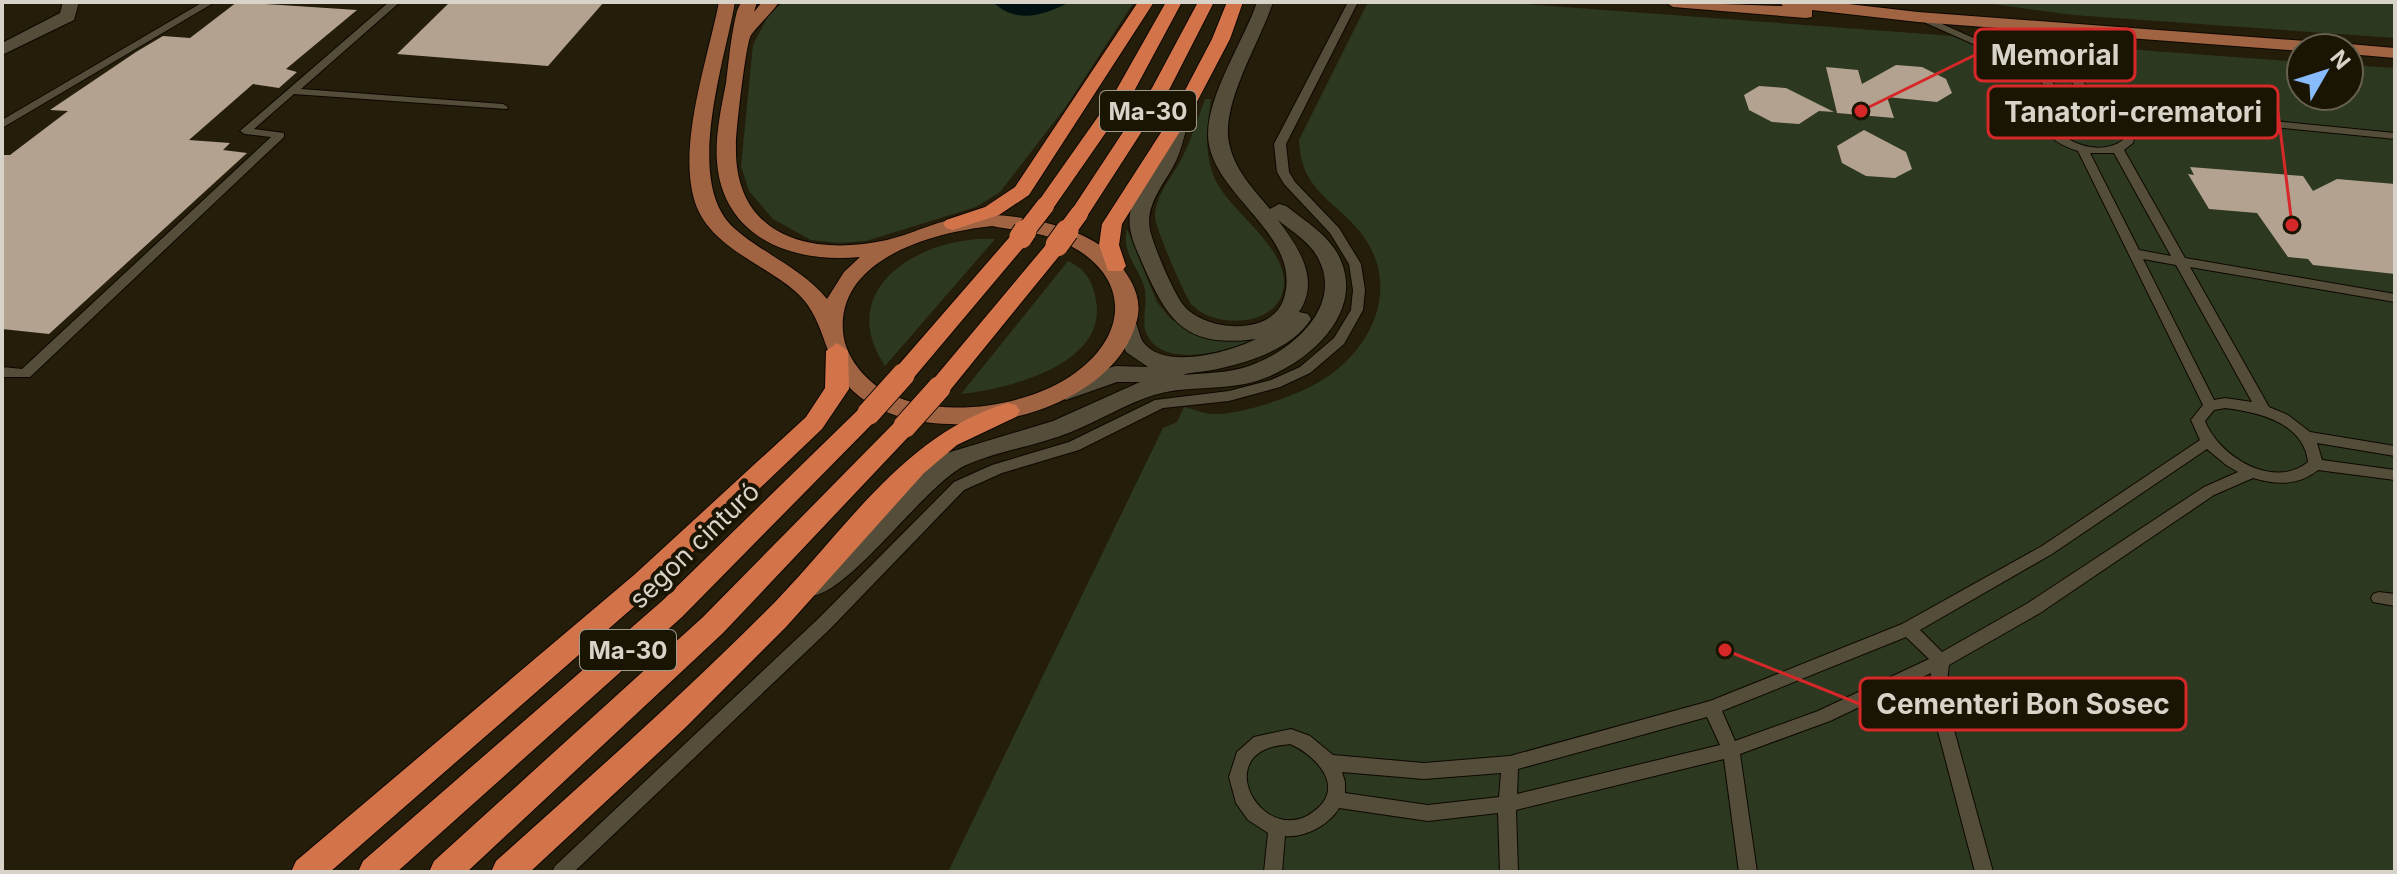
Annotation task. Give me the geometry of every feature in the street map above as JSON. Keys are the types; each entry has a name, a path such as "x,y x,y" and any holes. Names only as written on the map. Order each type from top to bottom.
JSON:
{"highway":[{"path":"953,224 992,211 1022,191 1146,2"},
{"name":"segon cinturó","path":"374,872 672,609 869,413 1045,206 1123,95 1174,2"},
{"name":"Ma-30","path":"445,872 703,634 939,388 1079,214 1161,88 1206,2"},
{"path":"1115,266 1109,245 1112,224 1180,117 1221,39 1235,2"},
{"path":"307,872 643,583 805,432 825,410 837,389 835,338"},
{"path":"507,872 675,719 776,619 927,456 949,439 1008,411"}],"main road":[{"path":"727,2 701,157 703,197 723,229 802,285 823,306 835,338 863,387 906,411 941,417 1008,411 1060,394 1100,366 1114,350 1126,324 1128,297 1115,266 1086,242 1054,230 992,220 953,224 851,253 811,253 774,238 747,215 735,198 727,165 727,139 749,2"},
{"path":"741,40 755,18 771,2"},
{"path":"1673,2 1850,16 1888,14"},
{"path":"1787,2 1918,17 2285,44"},
{"path":"2365,50 2395,53"},
{"path":"835,338 838,304 853,279 875,257 905,239"}],"street":[{"path":"1060,394 1126,373 1184,375 1227,371 1268,358 1293,342 1317,314 1324,284 1322,269 1311,246 1237,183 1221,151 1218,134 1226,103 1265,2"},
{"path":"2,50 69,9"},
{"path":"1180,117 1170,153 1142,201 1139,220 1141,238 1159,269 1167,299 1183,317 1209,330 1240,333 1269,326 1289,312 1298,289 1297,269 1272,213"},
{"path":"1126,324 1133,345 1149,358 1168,363 1235,359 1259,350 1284,335 1307,306 1310,273 1297,244 1272,213"},
{"path":"776,619 854,555 924,481 948,463 976,451 1061,427 1139,390 1162,385 1219,382 1259,371 1303,347 1328,317 1335,281 1321,245 1272,213"}],"lane":[{"path":"2,125 210,2"},
{"path":"2,372 25,374 280,135 245,131 395,2"},
{"path":"561,872 824,624 959,486 997,469 1074,446 1160,403 1229,396 1275,384 1305,370 1339,341 1357,310 1359,290 1355,264 1335,231 1290,184 1283,172 1280,149 1284,133 1347,6"},
{"path":"1918,17 2027,64 2042,76 2058,104 2045,117 2050,130 2082,148 2118,150 2125,146 2130,135"},
{"path":"2042,76 2040,62 2024,31 2030,26 2045,33 2097,111"},
{"path":"2077,78 2068,54 2070,45 2078,38 2105,31"},
{"path":"291,91 503,107"},
{"path":"2056,108 2097,111 2119,122 2130,135"},
{"path":"2130,135 2254,122 2395,136"},
{"path":"2082,148 2210,406"},
{"path":"2118,150 2263,409"},
{"path":"2137,254 2395,298"},
{"path":"2305,436 2316,456 2315,464 2300,477 2269,477 2252,472 2218,454 2207,442 2198,420 2210,406 2225,403 2263,409 2305,436 2395,451"},
{"path":"1332,763 1424,771 1510,764 1712,708 1908,629 2047,550 2207,442"},
{"path":"2315,464 2395,475"},
{"path":"1334,799 1428,813 1507,804 1731,750 1824,716 1941,661 2034,608 2209,491 2252,472"},
{"path":"1908,629 1941,661"},
{"path":"1941,661 1937,697 1984,872"},
{"path":"1712,708 1731,750 1748,872"},
{"path":"1291,736 1322,750 1332,763 1337,787 1334,799 1328,811 1305,826 1277,827 1248,810 1239,795 1239,765 1247,752 1260,742 1291,736"},
{"path":"1509,872 1507,804 1510,764"},
{"path":"1273,872 1277,827"}],"green space":[{"path":"783,2 1134,2 1065,108 1000,192 976,207 866,241 838,243 811,240 773,219 749,191 741,166 753,45 768,16"},
{"path":"1368,2 1497,2 2285,61 2285,112 2365,112 2365,66 2395,68 2395,872 948,872 1163,428 1177,422 1184,407 1214,414 1283,399 1319,382 1337,369 1366,336 1380,296 1379,275 1373,254 1361,233 1312,183 1301,157 1299,140"},
{"path":"1978,2 2395,2 2395,38 2365,36 2365,32 2311,32 2073,15"},
{"path":"1205,99 1211,99 1208,148 1214,177 1271,248 1280,263 1284,279 1282,295 1275,306 1265,314 1240,321 1213,317 1192,305 1170,261 1155,216 1162,192 1186,149"},
{"path":"1127,229 1157,302 1171,319 1190,331 1214,339 1262,338 1201,354 1184,355 1156,346 1145,330 1144,286 1128,252"},
{"path":"995,239 885,366 872,338 870,312 878,290 894,271 940,246 968,240"},
{"path":"1068,261 1084,272 1095,293 1096,322 1086,341 1071,357 1050,370 1003,386 961,394"}],"shaded area":[{"path":"993,2 1070,2 1041,14 1021,16"}],"building":[{"path":"237,2 357,10 286,69 297,72 279,88 253,84 189,140 230,143 223,150 247,153 49,334 2,329 2,155 10,155 68,111 50,110 136,52 163,36 190,38"},
{"path":"450,2 604,2 548,66 397,54"},
{"path":"1896,65 1922,67 1946,79 1952,93 1937,102 1887,97 1894,118 1837,113 1826,67 1858,70 1862,84"},
{"path":"1759,86 1786,88 1834,112 1819,111 1799,124 1772,122 1749,110 1744,95"},
{"path":"1864,130 1906,152 1912,169 1895,178 1866,176 1842,163 1837,146"},
{"path":"2190,167 2303,176 2313,191 2337,179 2395,184 2395,274 2313,265 2308,259 2288,257 2257,213 2209,209 2188,174 2194,175"}],"place":[{"name":"Memorial","path":"1861,111"},
{"name":"Tanatori-crematori","path":"2292,225"},
{"name":"Cementeri Bon Sosec","path":"1725,650"}]}
